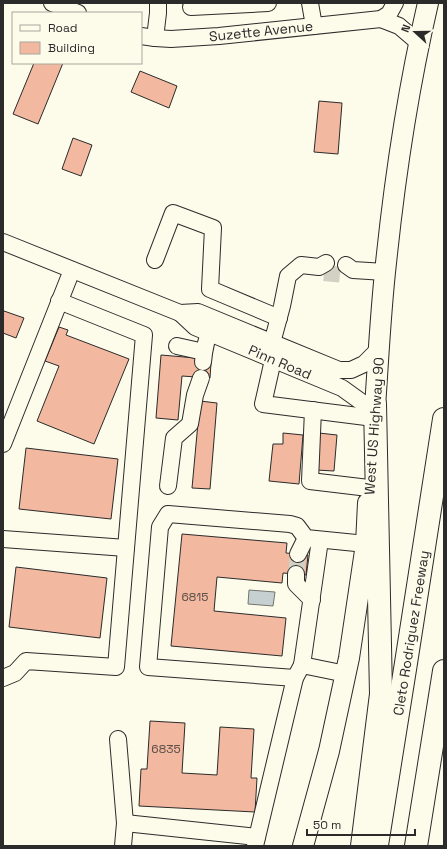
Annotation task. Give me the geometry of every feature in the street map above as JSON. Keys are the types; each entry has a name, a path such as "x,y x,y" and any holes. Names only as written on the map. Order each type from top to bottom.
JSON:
{"highway":[{"path":"362,846 381,694 373,488 375,411"},
{"name":"Cleto Rodriguez Freeway","path":"376,846 444,419"},
{"path":"416,846 444,672"}],"main road":[{"name":"West US Highway 90","path":"375,411 385,272 396,175 409,96 428,3"},
{"name":"West US Highway 90","path":"303,846 329,751 346,674 373,488"}],"street":[{"path":"52,3 75,12"},
{"path":"148,37 158,14 158,3"},
{"path":"191,7 268,3"},
{"path":"310,3 314,26"},
{"path":"381,19 389,14 395,3"},
{"name":"Suzette Avenue","path":"148,37 171,39 219,36 381,19 399,26 419,43"},
{"path":"155,260 173,213 213,228 210,289 279,318"},
{"name":"Pinn Road","path":"3,242 180,313 195,328 211,326 272,343 339,370 351,370 364,364 379,349"},
{"path":"323,268 301,265 288,276 272,343 273,360 263,404 313,410 375,411"},
{"path":"3,444 72,270"},
{"path":"348,270 385,272"},
{"path":"3,678 14,673 26,661 116,667 144,335 59,301"},
{"path":"168,486 174,438 190,424 194,395 203,364 211,326"},
{"name":"Pinn Road","path":"211,326 273,360 342,388 375,411"},
{"path":"177,346 203,364"},
{"path":"313,410 310,480 373,488"},
{"path":"346,674 148,667 160,527 168,514 290,524 297,526 313,539 366,544"},
{"path":"3,539 126,548"},
{"path":"298,554 313,539"},
{"path":"125,823 256,841 299,672 312,600 313,539"},
{"path":"296,574 296,584 312,600"},
{"path":"118,739 125,823 123,846"}],"shaded area":[{"path":"249,590 275,592 273,606 248,604"}],"building":[{"path":"34,64 63,64 38,124 13,114"},
{"path":"140,71 177,86 169,108 131,92"},
{"path":"319,101 342,103 338,154 314,152"},
{"path":"73,138 92,145 81,176 62,169"},
{"path":"4,311 24,318 16,338 3,333"},
{"path":"59,327 68,330 66,335 129,359 94,444 37,421 59,366 45,361"},
{"path":"161,355 196,358 196,362 211,363 210,378 182,376 178,420 156,418"},
{"path":"200,401 217,403 210,489 192,488"},
{"path":"283,433 303,435 299,484 269,481 273,444 283,444"},
{"path":"319,433 337,435 334,471 316,470"},
{"path":"26,448 118,459 111,519 19,509"},
{"path":"182,534 287,543 286,553 308,555 306,575 283,573 282,583 217,577 214,611 286,618 282,656 171,646"},
{"path":"16,567 107,578 100,638 9,627"},
{"path":"150,721 185,723 182,773 217,775 220,727 254,729 251,778 257,778 255,812 139,806 141,769 147,769"}],"tunnel":[{"path":"324,273 344,275"},
{"path":"296,574 298,554"}]}
